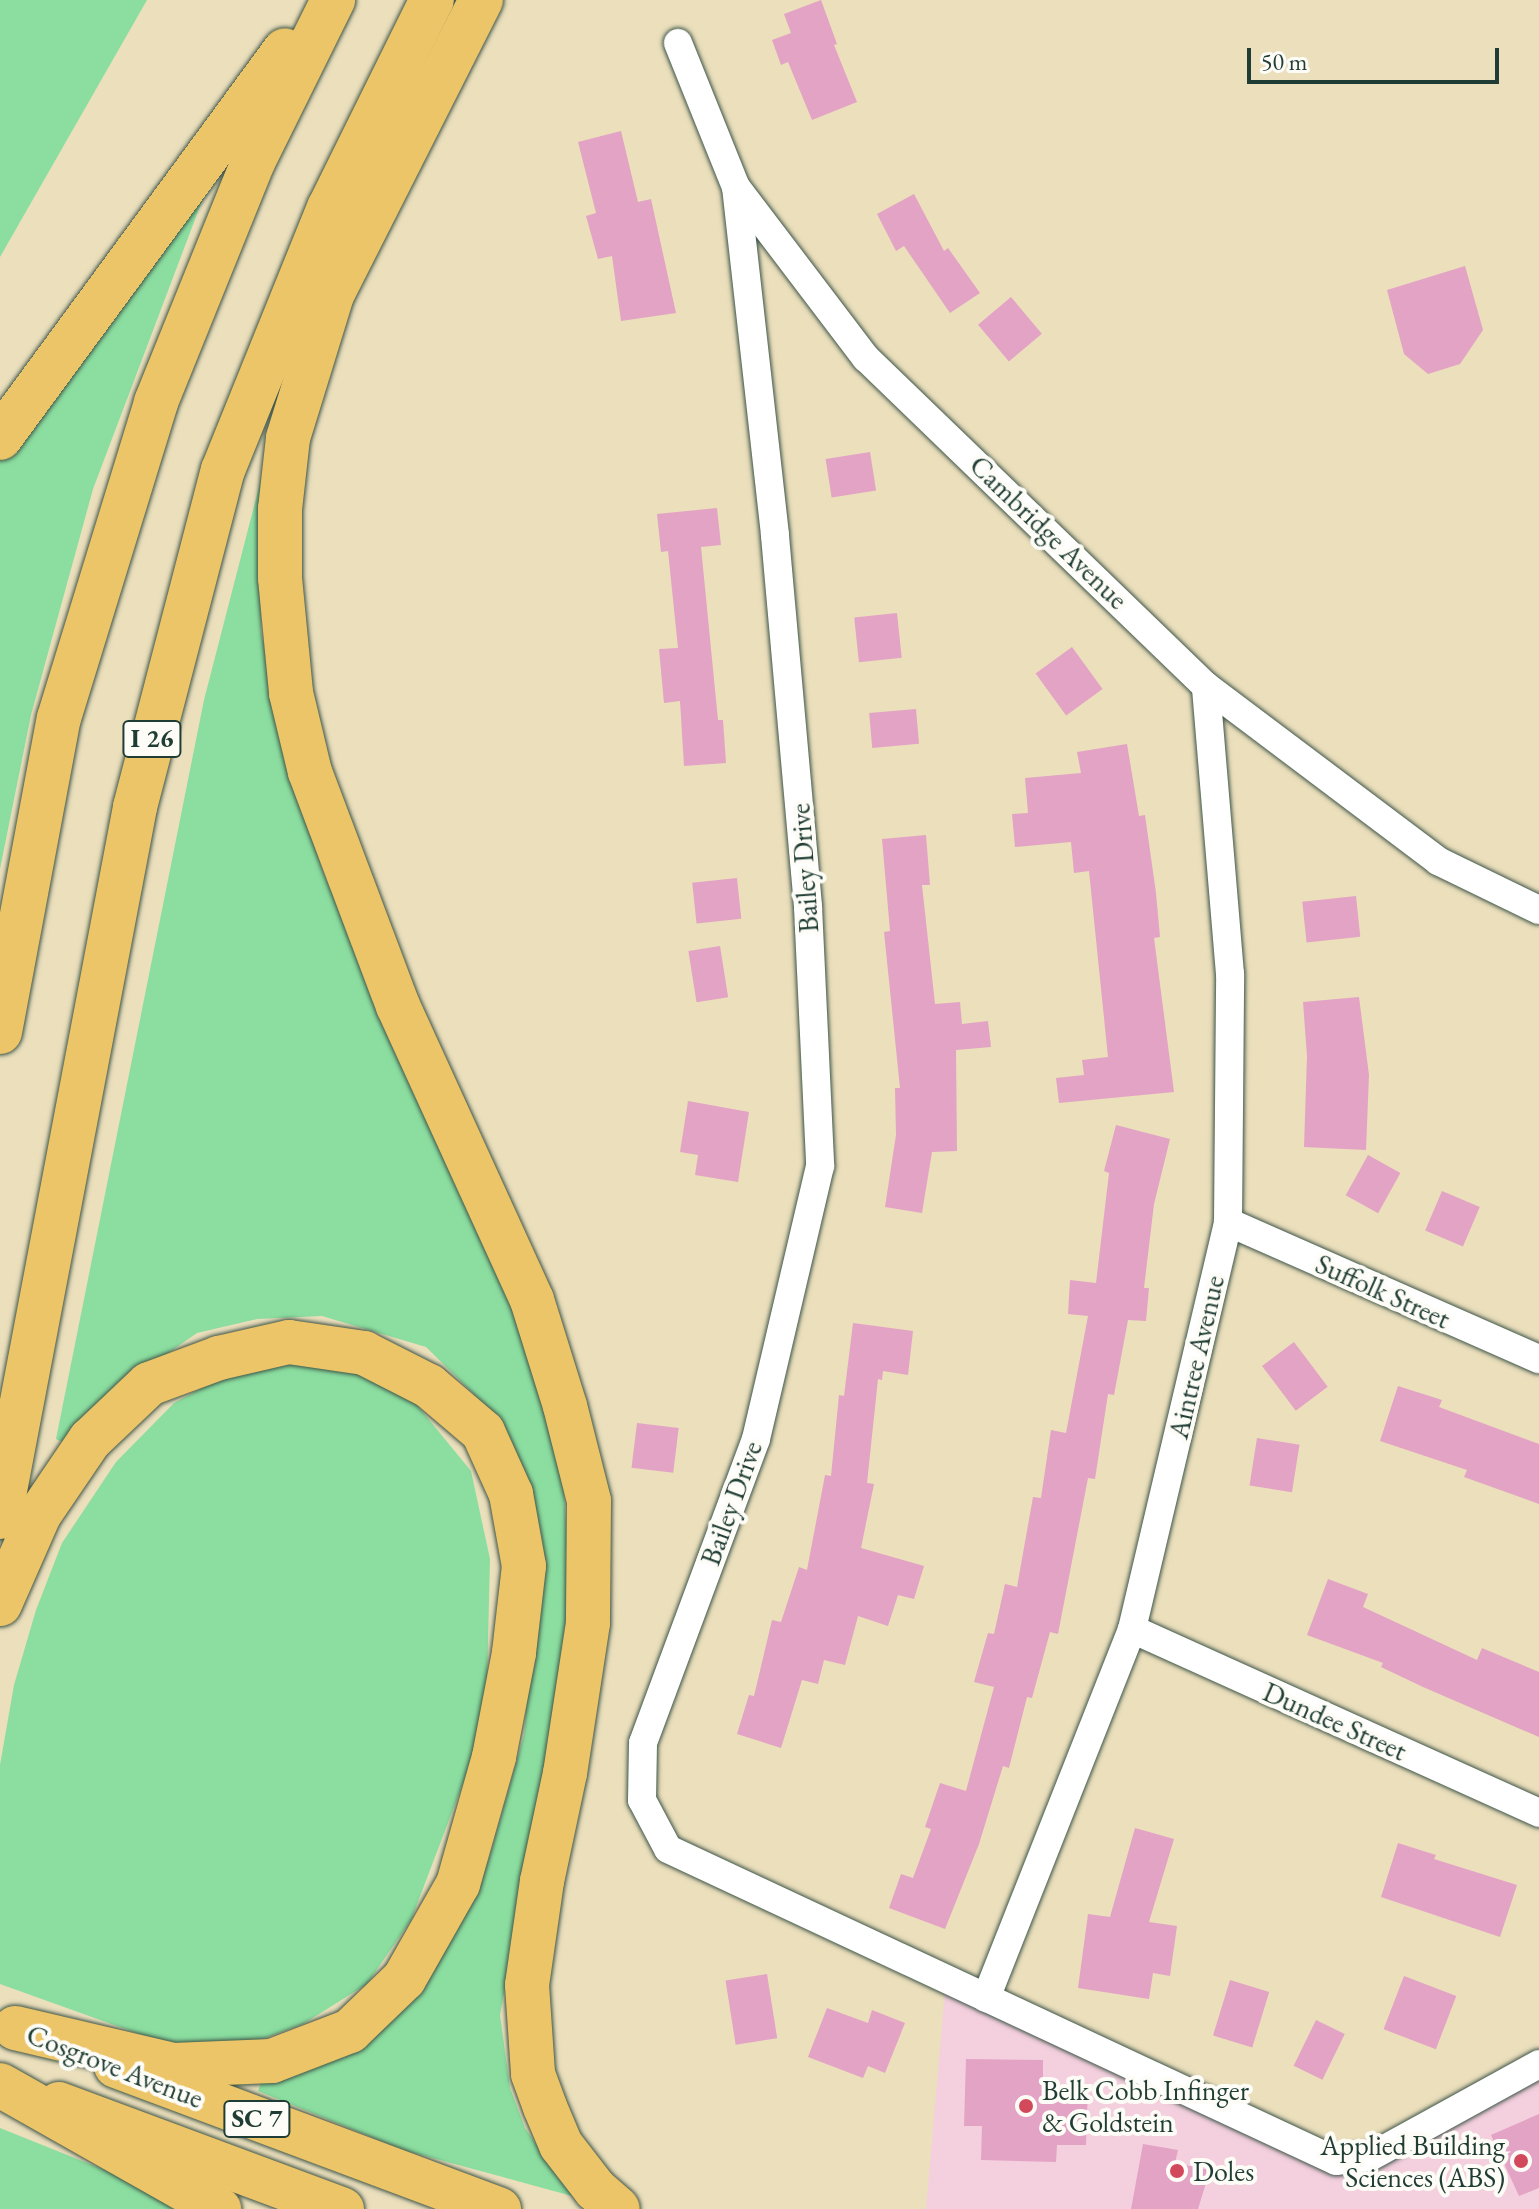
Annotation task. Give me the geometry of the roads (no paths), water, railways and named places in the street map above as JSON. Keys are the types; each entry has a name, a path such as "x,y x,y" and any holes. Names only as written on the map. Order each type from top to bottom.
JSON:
{"main road":[{"path":"0,438 322,0"},
{"path":"0,1032 59,718 156,402 253,162 333,0"},
{"name":"I 26","path":"0,1517 135,807 223,470 329,208 432,0"},
{"path":"481,0 332,295 288,438 280,509 280,578 291,693 310,772 398,1006 532,1300 565,1406 589,1501 588,1623 565,1773 542,1881 527,1985 533,2074 545,2107 561,2145 595,2189 618,2209"},
{"path":"0,1604 39,1515 90,1440 149,1384 219,1358 289,1342 364,1353 429,1386 483,1432 511,1494 524,1566 514,1653 494,1757 458,1884 404,1979 350,2031 272,2061 173,2065 7,2025"},
{"name":"Cosgrove Avenue","path":"7,2025 499,2209"},
{"path":"0,2084 219,2209"},
{"name":"Cosgrove Avenue","path":"0,2084 342,2209"}],"street":[{"name":"Cambridge Avenue","path":"678,43 736,187 866,358 1206,686 1438,861 1539,910"},
{"name":"Bailey Drive","path":"736,187 775,536 808,907 820,1166 756,1439 643,1743 642,1800 668,1849 1336,2161 1370,2157 1539,2064"},
{"name":"Aintree Avenue","path":"986,1998 1132,1629 1228,1222 1230,974 1206,686"},
{"name":"Suffolk Street","path":"1228,1222 1539,1359"},
{"name":"Dundee Street","path":"1132,1629 1539,1813"}],"place":[{"name":"Belk Cobb Infinger & Goldstein","path":"1026,2106"},
{"name":"Applied Building Sciences (ABS)","path":"1521,2161"},
{"name":"Doles","path":"1177,2171"}]}
